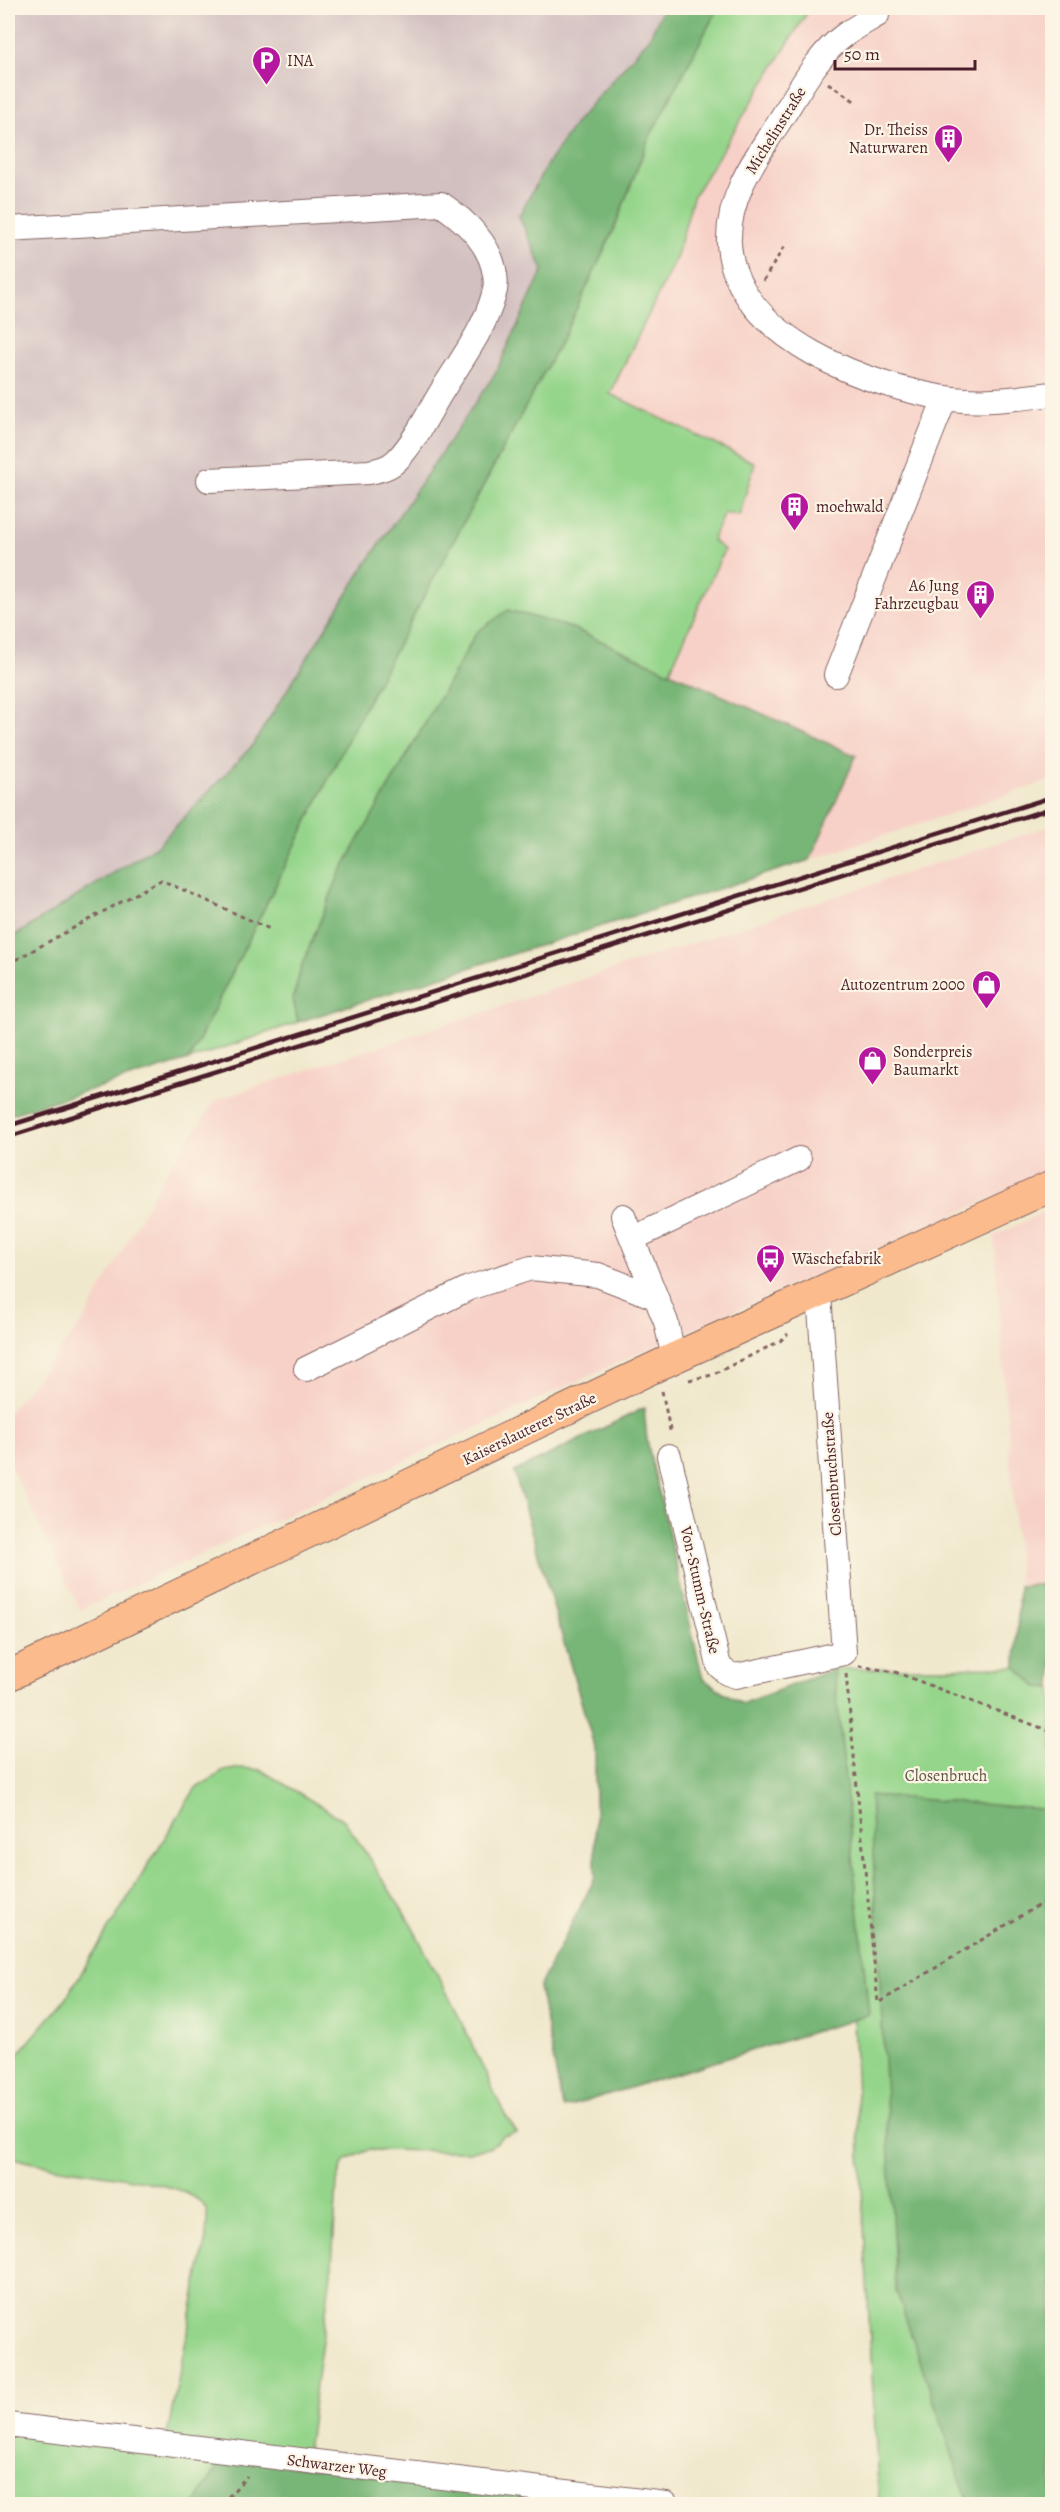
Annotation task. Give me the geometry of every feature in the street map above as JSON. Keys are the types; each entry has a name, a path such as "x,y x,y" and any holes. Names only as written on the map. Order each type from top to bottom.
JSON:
{"main road":[{"name":"Kaiserslauterer Straße","path":"8,1676 678,1370 820,1303 1053,1186"}],"street":[{"name":"Michelinstraße","path":"877,15 844,35 824,55 748,168 736,200 729,244 739,279 751,300 776,328 842,368 877,382 945,398 983,401 1053,394"},
{"path":"8,229 441,204 461,218 477,234 490,258 495,275 495,292 483,321 457,366 415,436 397,461 383,470 369,472 209,480"},
{"path":"836,675 945,398"},
{"path":"632,1239 799,1159"},
{"path":"623,1216 666,1322 678,1370"},
{"path":"306,1369 469,1288 531,1268 598,1275 655,1297"},
{"name":"Closenbruchstraße","path":"820,1303 845,1658"},
{"name":"Von-Stumm-Straße","path":"669,1456 719,1666 727,1673 736,1676 845,1658"},
{"name":"Schwarzer Weg","path":"8,2425 666,2505"}],"path":[{"path":"812,72 856,102"},
{"path":"751,300 786,244"},
{"path":"8,964 161,880 272,930"},
{"path":"669,1456 673,1447 662,1389 678,1370 712,1374 774,1344 820,1303"},
{"path":"1053,1732 895,1672 845,1658 878,2003 1053,1897"},
{"path":"222,2505 264,2456"}],"shaded area":[{"path":"8,8 663,8 650,37 576,122 519,215 543,270 495,374 364,567 252,746 158,845 8,940"},
{"path":"810,8 1052,8 1052,780 810,860 856,756 669,673 724,550 712,540 724,513 739,516 610,394 677,256 693,197"},
{"path":"1052,825 1052,1172 639,1353 80,1610 8,1460 8,1413 84,1320 164,1175 216,1100"},
{"path":"1052,1208 1052,1584 1019,1586 994,1236"}],"green space":[{"path":"663,8 718,8 648,140 614,229 565,333 354,727 189,1060 8,1115 8,940 158,845 252,746 364,567 495,374 543,270 519,216 548,163 576,122 650,37"},
{"path":"718,8 810,8 693,197 677,256 610,394 755,463 739,516 724,513 712,540 724,550 669,673 572,628 477,632 340,873 302,965 293,998 298,1022 189,1060 354,727 565,333 614,229 648,140"},
{"path":"508,610 572,628 856,756 810,860 298,1022 293,999 302,965 340,873 477,632"},
{"path":"644,1408 647,1441 703,1679 742,1704 834,1669 869,2015 563,2108 539,1987 595,1878 595,1749 514,1472"},
{"name":"Closenbruch","path":"1052,1584 1052,2504 879,2504 834,1669 1016,1667 1019,1586"},
{"path":"1052,1584 1052,1688 1037,1687 1016,1667 1019,1586"},
{"path":"242,1768 261,1770 345,1821 408,1919 452,2002 505,2115 517,2133 503,2136 489,2148 468,2151 368,2150 344,2161 337,2182 332,2266 306,2459 166,2441 206,2238 207,2213 196,2198 175,2189 148,2182 52,2167 8,2155 8,2066 64,2001 195,1789 224,1771"},
{"name":"Closenbruch","path":"870,1795 1052,1810 1052,2504 969,2504 896,2290"},
{"path":"8,2427 530,2504 8,2504"},
{"path":"223,2458 621,2504 195,2504"}],"railway":[{"path":"8,1126 1052,797"},
{"path":"8,1137 1052,808"}],"place":[{"name":"INA","path":"266,86"},
{"name":"Dr. Theiss Naturwaren","path":"949,164"},
{"name":"moehwald","path":"795,532"},
{"name":"A6 Jung Fahrzeugbau","path":"980,620"},
{"name":"Autozentrum 2000","path":"986,1010"},
{"name":"Sonderpreis Baumarkt","path":"872,1086"},
{"name":"Wäschefabrik","path":"771,1284"}]}
